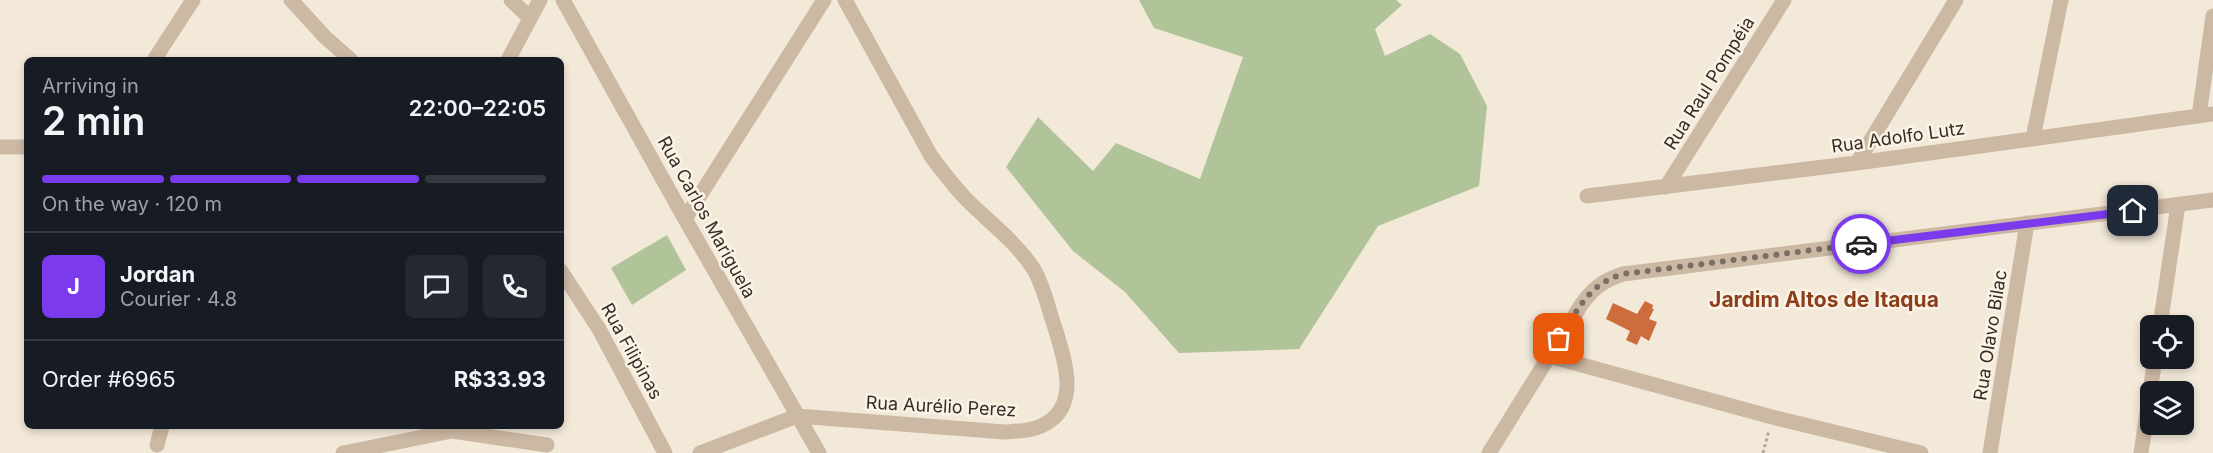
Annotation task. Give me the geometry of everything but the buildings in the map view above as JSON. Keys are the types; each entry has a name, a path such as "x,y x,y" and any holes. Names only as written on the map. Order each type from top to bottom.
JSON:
{"street":[{"path":"156,57 193,0"},
{"path":"291,0 325,37 348,57"},
{"path":"511,0 529,17"},
{"path":"509,57 540,0"},
{"name":"Rua Carlos Mariguela","path":"563,0 819,453"},
{"path":"685,219 824,0"},
{"name":"Rua Aurélio Perez","path":"700,453 797,416 1005,432 1024,430 1047,424 1058,413 1066,392 1065,364 1040,281 1033,268 948,180 932,156 844,0"},
{"name":"Rua Raul Pompéia","path":"1666,187 1784,0"},
{"path":"1857,163 1956,0"},
{"path":"2033,138 2061,0"},
{"path":"2206,115 2213,16"},
{"name":"Rua Adolfo Lutz","path":"1587,196 1857,163 2206,115"},
{"path":"0,147 24,147"},
{"path":"1490,453 1591,290 1610,278 1623,274 2213,200"},
{"path":"2162,315 2178,205"},
{"name":"Rua Olavo Bilac","path":"1990,453 2027,223"},
{"name":"Rua Filipinas","path":"564,276 599,329 665,453"},
{"path":"1548,356 1772,417 1921,453"},
{"path":"2141,453 2153,369"},
{"path":"157,445 161,429"},
{"path":"344,453 447,429"},
{"path":"457,429 547,445"}],"path":[{"path":"1763,453 1772,417"}],"green space":[{"path":"1139,0 1396,0 1402,5 1375,29 1385,56 1430,34 1460,54 1487,106 1479,186 1378,226 1299,349 1179,353 1125,292 1073,251 1006,167 1038,117 1093,171 1116,143 1200,179 1243,57 1154,28"},
{"path":"667,235 686,270 632,305 611,268"}],"way so far":[{"path":"1559,339 1591,290 1610,278 1623,274 1861,244"}],"district":[{"name":"Jardim Altos de Itaqua","path":"1824,299"}],"route":[{"path":"1861,244 2133,211"}]}
